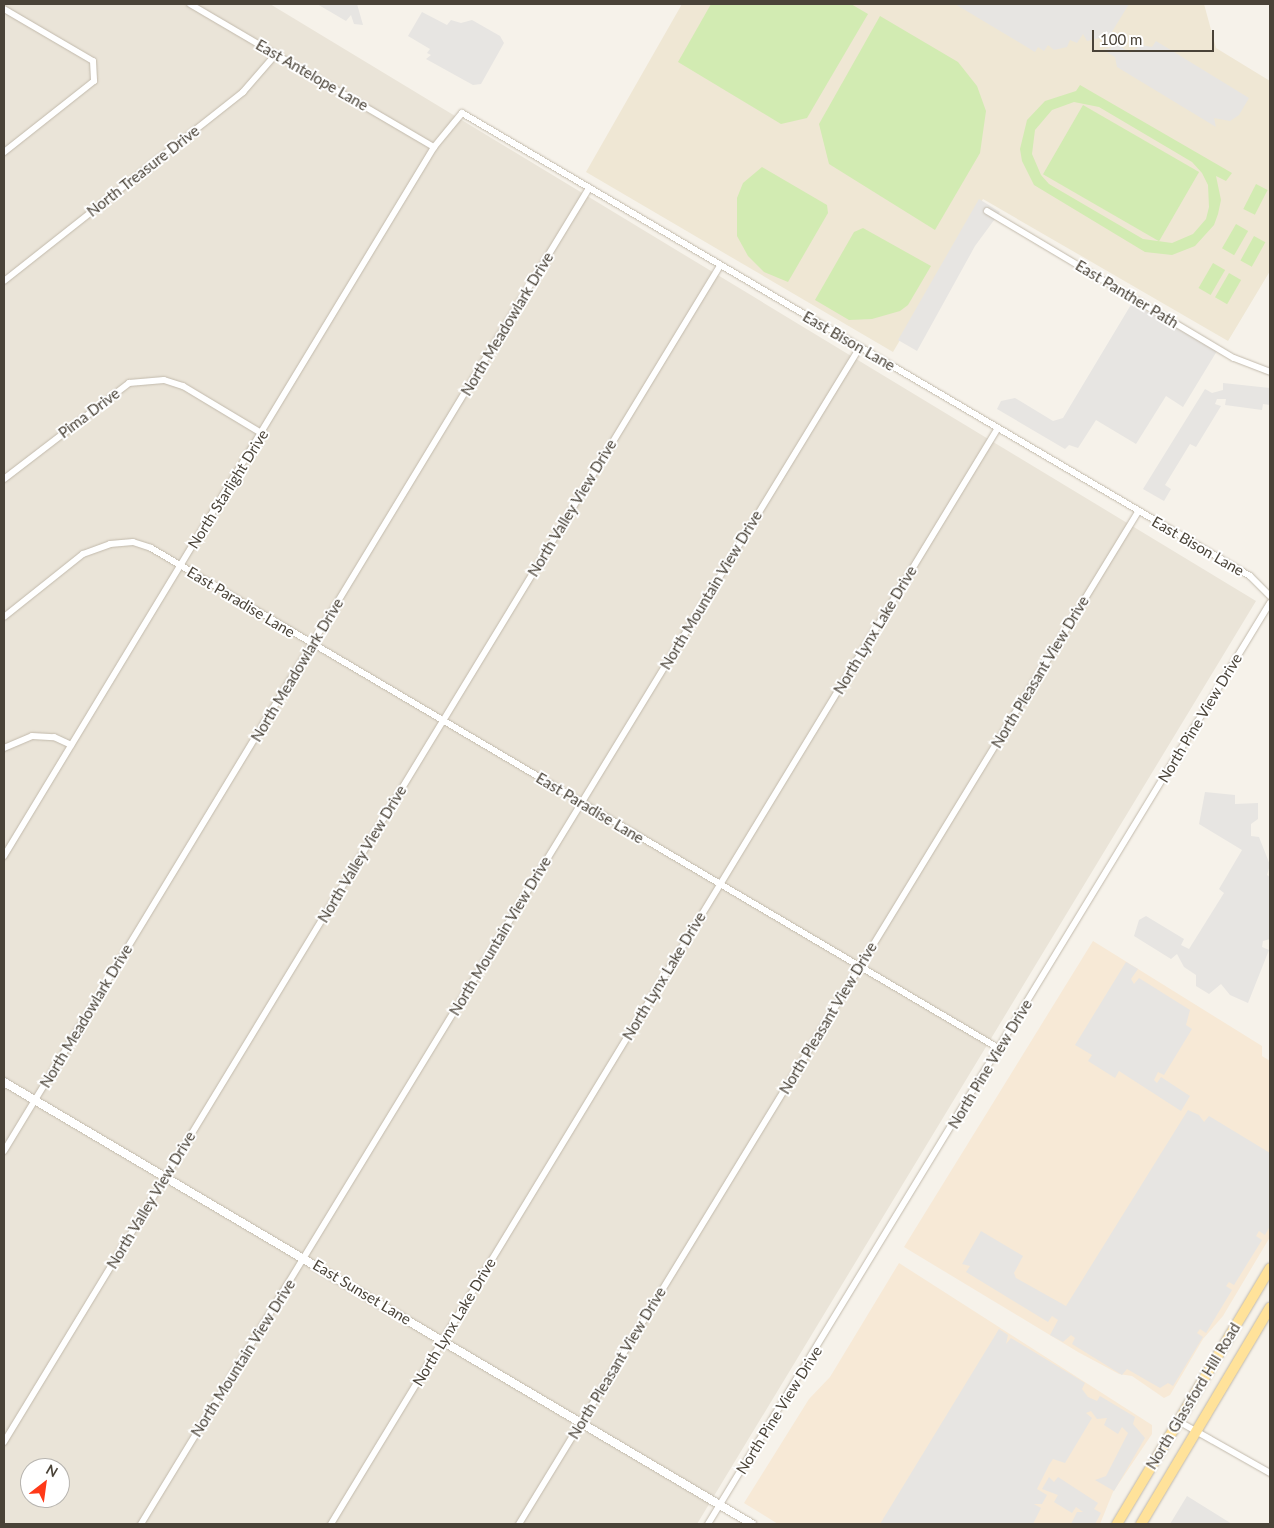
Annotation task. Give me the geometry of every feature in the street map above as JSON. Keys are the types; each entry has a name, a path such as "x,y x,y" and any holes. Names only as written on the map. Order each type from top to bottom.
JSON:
{"main road":[{"name":"North Glassford Hill Road","path":"1117,1524 1270,1268"},
{"name":"North Glassford Hill Road","path":"1141,1524 1270,1308"}],"street":[{"name":"East Antelope Lane","path":"190,4 434,147"},
{"path":"4,9 93,61 94,82 4,152"},
{"name":"North Treasure Drive","path":"4,281 243,92 276,54"},
{"name":"East Bison Lane","path":"434,147 462,113 1138,512 1250,576 1270,596"},
{"name":"North Starlight Drive","path":"4,856 263,434 434,147"},
{"name":"North Meadowlark Drive","path":"4,1151 589,188"},
{"name":"East Panther Path","path":"987,211 1234,358 1270,372"},
{"name":"North Valley View Drive","path":"4,1442 720,266"},
{"name":"North Mountain View Drive","path":"141,1524 860,347"},
{"name":"Pima Drive","path":"4,479 129,383 164,380 183,386 263,434"},
{"name":"North Lynx Lake Drive","path":"331,1524 998,428"},
{"name":"North Pleasant View Drive","path":"519,1524 1138,512"},
{"name":"East Paradise Lane","path":"4,617 83,554 110,544 133,542 181,565 1000,1049"},
{"name":"North Pine View Drive","path":"708,1524 1000,1049 1270,603"},
{"path":"4,748 32,736 54,737 71,745"},
{"name":"East Sunset Lane","path":"4,1082 305,1258 752,1524"},
{"path":"1178,1421 1270,1473"}],"shaded area":[{"path":"4,4 270,4 1256,601 697,1524 4,1524"},
{"path":"317,4 357,4 363,25 354,24 351,15 346,21"},
{"path":"682,4 1204,4 1216,48 1270,81 1270,271 1228,341 983,199 893,352 586,172"},
{"path":"955,4 1129,4 1110,35 1103,32 1100,38 1087,41 1083,34 1077,43 1070,40 1067,47 1054,50 1048,45 1044,51 1038,47 1035,52"},
{"path":"422,12 447,25 451,20 461,23 472,20 500,36 504,43 481,84 473,85 426,59 431,55 427,53 430,49 408,36"},
{"path":"1156,41 1249,98 1239,115 1230,121 1214,118 1216,127 1117,67 1115,57 1103,50 1119,45 1130,53 1141,45 1152,47"},
{"path":"979,199 1000,212 975,246 917,351 898,340"},
{"path":"1132,303 1217,351 1183,407 1166,396 1136,444 1096,420 1078,448 1069,445 1065,449 997,409 1001,401 1015,398 1053,421 1063,418"},
{"path":"1223,383 1270,388 1270,405 1263,404 1262,410 1225,405 1226,399 1217,399 1215,404 1221,406 1196,447 1190,444 1165,485 1171,489 1164,501 1143,489 1205,389 1212,393 1223,390"},
{"path":"1205,792 1235,795 1235,804 1258,803 1258,819 1251,824 1251,836 1259,837 1270,865 1267,875 1270,877 1270,939 1263,941 1262,947 1269,950 1248,1003 1230,995 1221,984 1209,994 1196,986 1196,975 1184,967 1177,954 1171,959 1134,936 1139,920 1146,916 1184,939 1181,945 1189,949 1224,893 1219,889 1242,850 1199,824"},
{"path":"1093,941 1262,1046 1262,1056 1270,1061 1270,1237 1223,1316 1203,1339 1170,1395 1164,1398 1132,1376 1119,1374 1078,1352 904,1247"},
{"path":"1126,962 1138,969 1131,979 1134,984 1139,978 1190,1010 1186,1025 1192,1029 1164,1075 1158,1072 1154,1080 1157,1083 1161,1077 1190,1096 1181,1111 1119,1071 1115,1078 1088,1061 1092,1055 1075,1045"},
{"path":"1188,1110 1199,1115 1204,1122 1209,1116 1270,1153 1270,1226 1265,1235 1259,1231 1256,1236 1262,1240 1234,1285 1229,1282 1226,1286 1232,1290 1206,1333 1200,1329 1197,1333 1203,1337 1173,1386 1168,1383 1160,1388 1127,1369 1122,1375 1072,1344 1075,1338 1071,1335 1063,1342 1050,1335 1058,1320 1052,1316 1048,1322 966,1272 970,1266 962,1264 981,1231 1023,1256 1014,1273 1016,1278 1066,1306"},
{"path":"899,1263 1152,1425 1152,1434 1113,1492 1100,1524 778,1524 744,1503 809,1399 830,1377"},
{"path":"999,1329 1008,1335 1006,1344 1011,1338 1085,1383 1082,1389 1088,1397 1097,1401 1100,1396 1135,1417 1133,1424 1145,1438 1114,1491 1095,1480 1106,1476 1128,1433 1122,1427 1118,1434 1104,1425 1107,1418 1097,1419 1091,1411 1086,1413 1092,1418 1065,1463 1053,1459 1049,1465 1037,1489 1047,1495 1042,1504 1034,1504 1041,1508 1033,1524 880,1524"},
{"path":"1049,1477 1054,1482 1058,1477 1098,1503 1094,1509 1101,1513 1095,1524 1071,1524 1077,1512 1083,1512 1076,1507 1072,1513 1054,1502 1058,1495 1042,1489"},
{"path":"1187,1496 1232,1524 1170,1524"}],"green space":[{"path":"711,4 851,4 868,14 807,118 781,124 678,62"},
{"path":"880,16 958,62 977,86 986,111 980,153 935,230 829,164 819,124"},
{"path":"1080,85 1232,173 1226,181 1216,176 1221,200 1218,214 1214,225 1195,246 1172,255 1145,252 1034,185 1022,161 1020,149 1027,120 1045,101 1076,91","holes":["1074,102 1099,107 1192,162 1202,173 1208,185 1209,207 1206,219 1193,234 1172,243 1143,239 1049,184 1041,175 1032,154 1035,130 1052,110"]},
{"path":"1083,105 1199,172 1159,241 1043,174"},
{"path":"762,167 827,205 828,213 788,282 764,272 748,256 737,236 737,198 743,183"},
{"path":"1256,184 1268,190 1255,215 1243,209"},
{"path":"1236,224 1248,231 1234,255 1222,248"},
{"path":"863,228 931,266 908,305 900,311 872,319 849,320 815,300 854,232"},
{"path":"1254,236 1265,242 1252,267 1240,260"},
{"path":"1213,263 1225,270 1211,295 1198,288"},
{"path":"1229,273 1241,280 1227,304 1215,297"}]}
